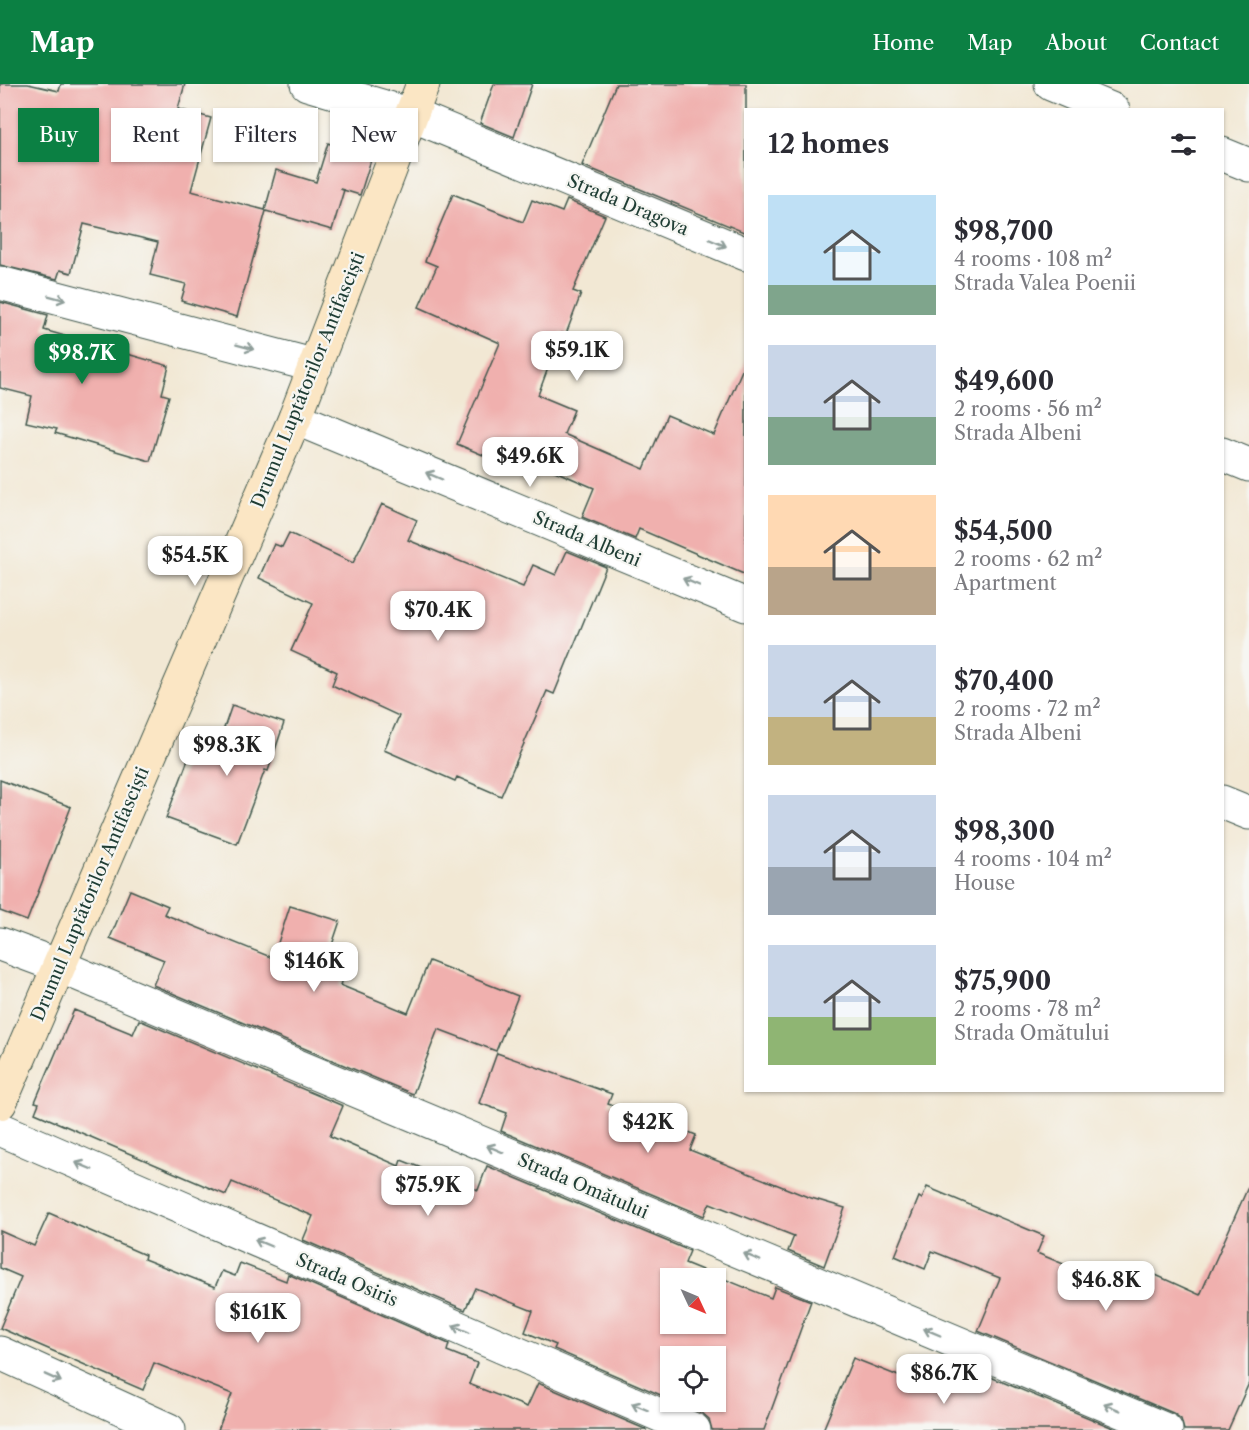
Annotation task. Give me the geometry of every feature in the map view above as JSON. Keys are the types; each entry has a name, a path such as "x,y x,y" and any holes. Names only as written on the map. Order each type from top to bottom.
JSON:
{"street":[{"name":"Strada Dragova","path":"307,84 388,108"},
{"name":"Drumul Luptătorilor Antifasciști","path":"414,108 423,84"},
{"path":"1051,84 1108,108"},
{"name":"Strada Dragova","path":"418,118 744,254"},
{"path":"1224,155 1249,165"},
{"name":"Drumul Luptătorilor Antifasciști","path":"0,1103 295,418 394,162"},
{"path":"0,283 316,366"},
{"name":"Strada Albeni","path":"295,418 744,604"},
{"path":"1224,455 1249,465"},
{"path":"1224,803 1249,813"},
{"name":"Strada Omătului","path":"0,944 59,966 1166,1430"},
{"name":"Strada Osiris","path":"0,1129 694,1430"},
{"path":"0,1353 169,1430"}],"building":[{"path":"0,84 28,84 59,91 61,84 185,84 178,108 111,108 111,162 199,162 191,191 265,210 276,170 316,182 328,143 330,144 330,162 370,162 360,195 344,190 332,230 266,211 237,317 181,301 186,284 150,275 158,242 84,224 71,273 60,270 57,279 0,265"},
{"path":"494,84 532,84 514,137 480,123"},
{"path":"616,84 746,84 744,232 582,165"},
{"path":"201,115 211,118 201,154"},
{"path":"453,194 523,222 532,200 562,212 567,200 605,216 573,291 581,294 566,334 561,333 538,395 574,410 564,434 644,469 667,415 714,435 744,366 744,574 639,529 635,539 582,517 594,488 495,445 490,458 457,444 500,343 419,307 437,266 425,261"},
{"path":"0,302 48,315 44,330 169,366 162,394 169,396 150,461 55,433 57,429 26,422 32,396 0,388"},
{"path":"382,504 417,520 408,540 523,587 533,565 556,575 567,551 606,567 554,694 547,691 501,796 457,777 455,781 384,750 399,716 332,685 337,672 291,651 313,603 259,578 274,544 282,547 289,533 353,563"},
{"path":"232,705 284,723 268,771 265,770 237,844 166,818 192,749 214,757"},
{"path":"0,780 71,807 27,921 0,911"},
{"path":"130,890 168,906 164,914 273,958 290,906 340,921 324,969 343,977 340,985 408,1013 429,961 518,996 496,1051 438,1029 413,1094 153,985 164,960 110,938"},
{"path":"74,1010 133,1034 139,1020 343,1106 330,1136 399,1166 401,1160 478,1190 487,1166 690,1251 685,1263 697,1268 660,1268 660,1334 726,1334 726,1280 771,1298 775,1287 811,1301 764,1430 712,1430 709,1419 700,1412 726,1412 726,1346 660,1346 660,1395 554,1349 556,1345 525,1332 533,1311 475,1288 465,1310 303,1240 313,1216 232,1182 226,1195 35,1113 39,1103 35,1102"},
{"path":"497,1053 612,1094 608,1104 658,1121 680,1106 686,1131 696,1135 690,1150 808,1197 845,1208 824,1266 788,1251 794,1236 710,1203 704,1216 501,1131 507,1113 479,1103"},
{"path":"1249,1185 1249,1383 1228,1430 1184,1430 1181,1419 1173,1413 978,1331 1000,1278 932,1251 925,1269 895,1256 919,1197 922,1199 927,1187 1044,1236 1037,1253 1128,1291 1138,1267 1200,1295"},
{"path":"49,1213 145,1255 144,1259 215,1287 222,1271 235,1276 240,1263 286,1281 288,1274 449,1344 447,1351 477,1363 469,1384 527,1407 538,1383 647,1430 218,1430 232,1394 154,1363 143,1390 0,1328 21,1277 0,1268 0,1231 34,1246"},
{"path":"853,1358 926,1387 931,1374 956,1384 964,1366 1118,1430 823,1430"}]}
